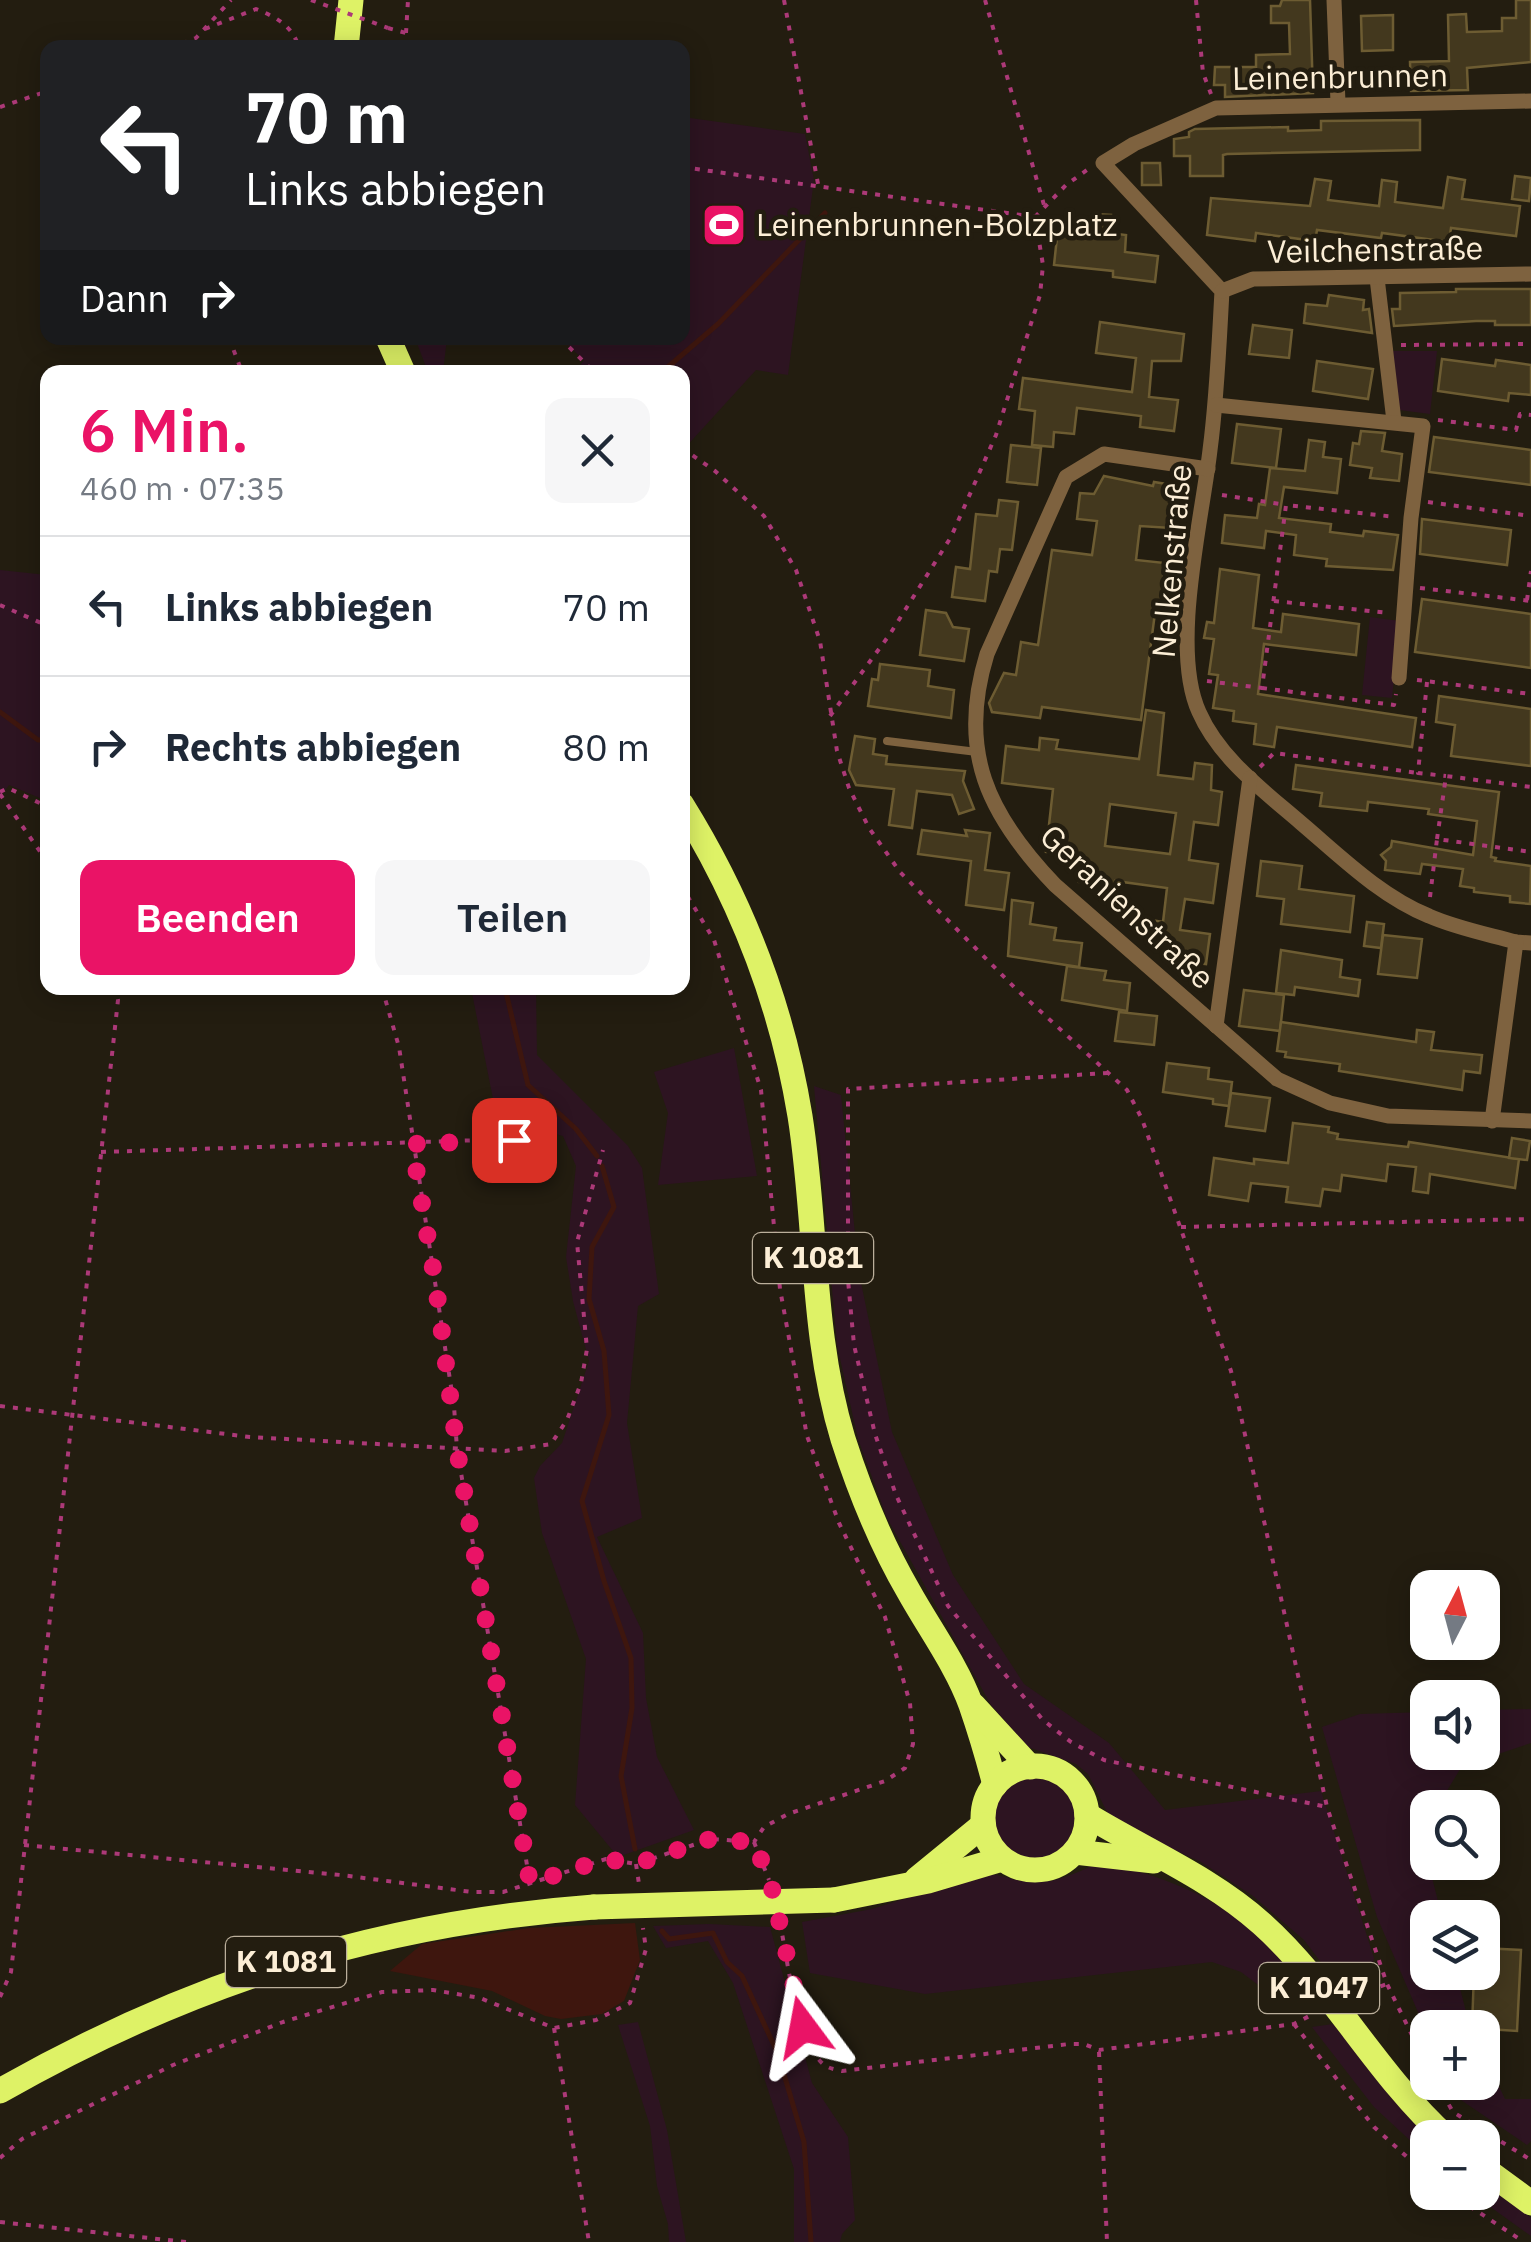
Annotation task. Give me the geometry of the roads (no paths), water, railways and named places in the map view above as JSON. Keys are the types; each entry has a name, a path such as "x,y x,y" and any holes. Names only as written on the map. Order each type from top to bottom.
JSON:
{"main road":[{"path":"347,40 351,0"},
{"name":"K 1081","path":"690,819 748,932 788,1057 804,1154 820,1325 843,1437 882,1538 970,1702 995,1785"},
{"name":"K 1081","path":"970,1702 1030,1767"},
{"path":"1030,1767 1054,1769 1068,1777 1079,1789 1087,1815 1085,1834 1076,1852 1055,1867 1040,1871 1025,1870 1002,1858 989,1844 983,1825 984,1805 995,1785 1008,1773 1030,1767"},
{"name":"K 1047","path":"1087,1815 1225,1894 1262,1924 1332,2003 1396,2087 1428,2120"},
{"name":"K 1081","path":"909,1884 983,1825"},
{"name":"K 1047","path":"1076,1852 1169,1862"},
{"name":"K 1081","path":"0,2090 150,2012 274,1966 378,1937 444,1924 594,1906 834,1900 1002,1858"},
{"path":"1500,2179 1531,2202"}],"street":[{"path":"1334,0 1338,103"},
{"name":"Leinenbrunnen","path":"1222,291 1103,162 1216,108 1531,101"},
{"name":"Veilchenstraße","path":"1222,291 1253,279 1531,274"},
{"path":"1377,278 1394,421"},
{"name":"Nelkenstraße","path":"1222,291 1216,406 1190,608 1189,678 1198,710 1212,736 1250,778 1372,882 1428,916 1524,943"},
{"path":"1216,406 1422,426 1398,678"},
{"name":"Geranienstraße","path":"1208,469 1104,454 1066,477 987,654 978,683 974,715 983,778 1022,851 1082,910 1278,1079 1330,1103 1388,1116 1531,1120"},
{"path":"1216,1026 1250,778"},
{"path":"1492,1121 1524,943"}],"lane":[{"path":"887,741 977,752"}],"waterway":[{"path":"670,365 718,324 825,213"},
{"path":"0,712 40,740"},
{"path":"507,995 528,1085 576,1129 597,1156"},
{"path":"602,1166 614,1207 592,1247 589,1299 604,1351 609,1415 582,1501 631,1658 632,1708 621,1776 635,1849"},
{"path":"662,1931 669,1939 713,1933 727,1962 742,1976 778,2054 804,2142 811,2242"}],"place":[{"name":"Leinenbrunnen-Bolzplatz","path":"724,225"}]}
